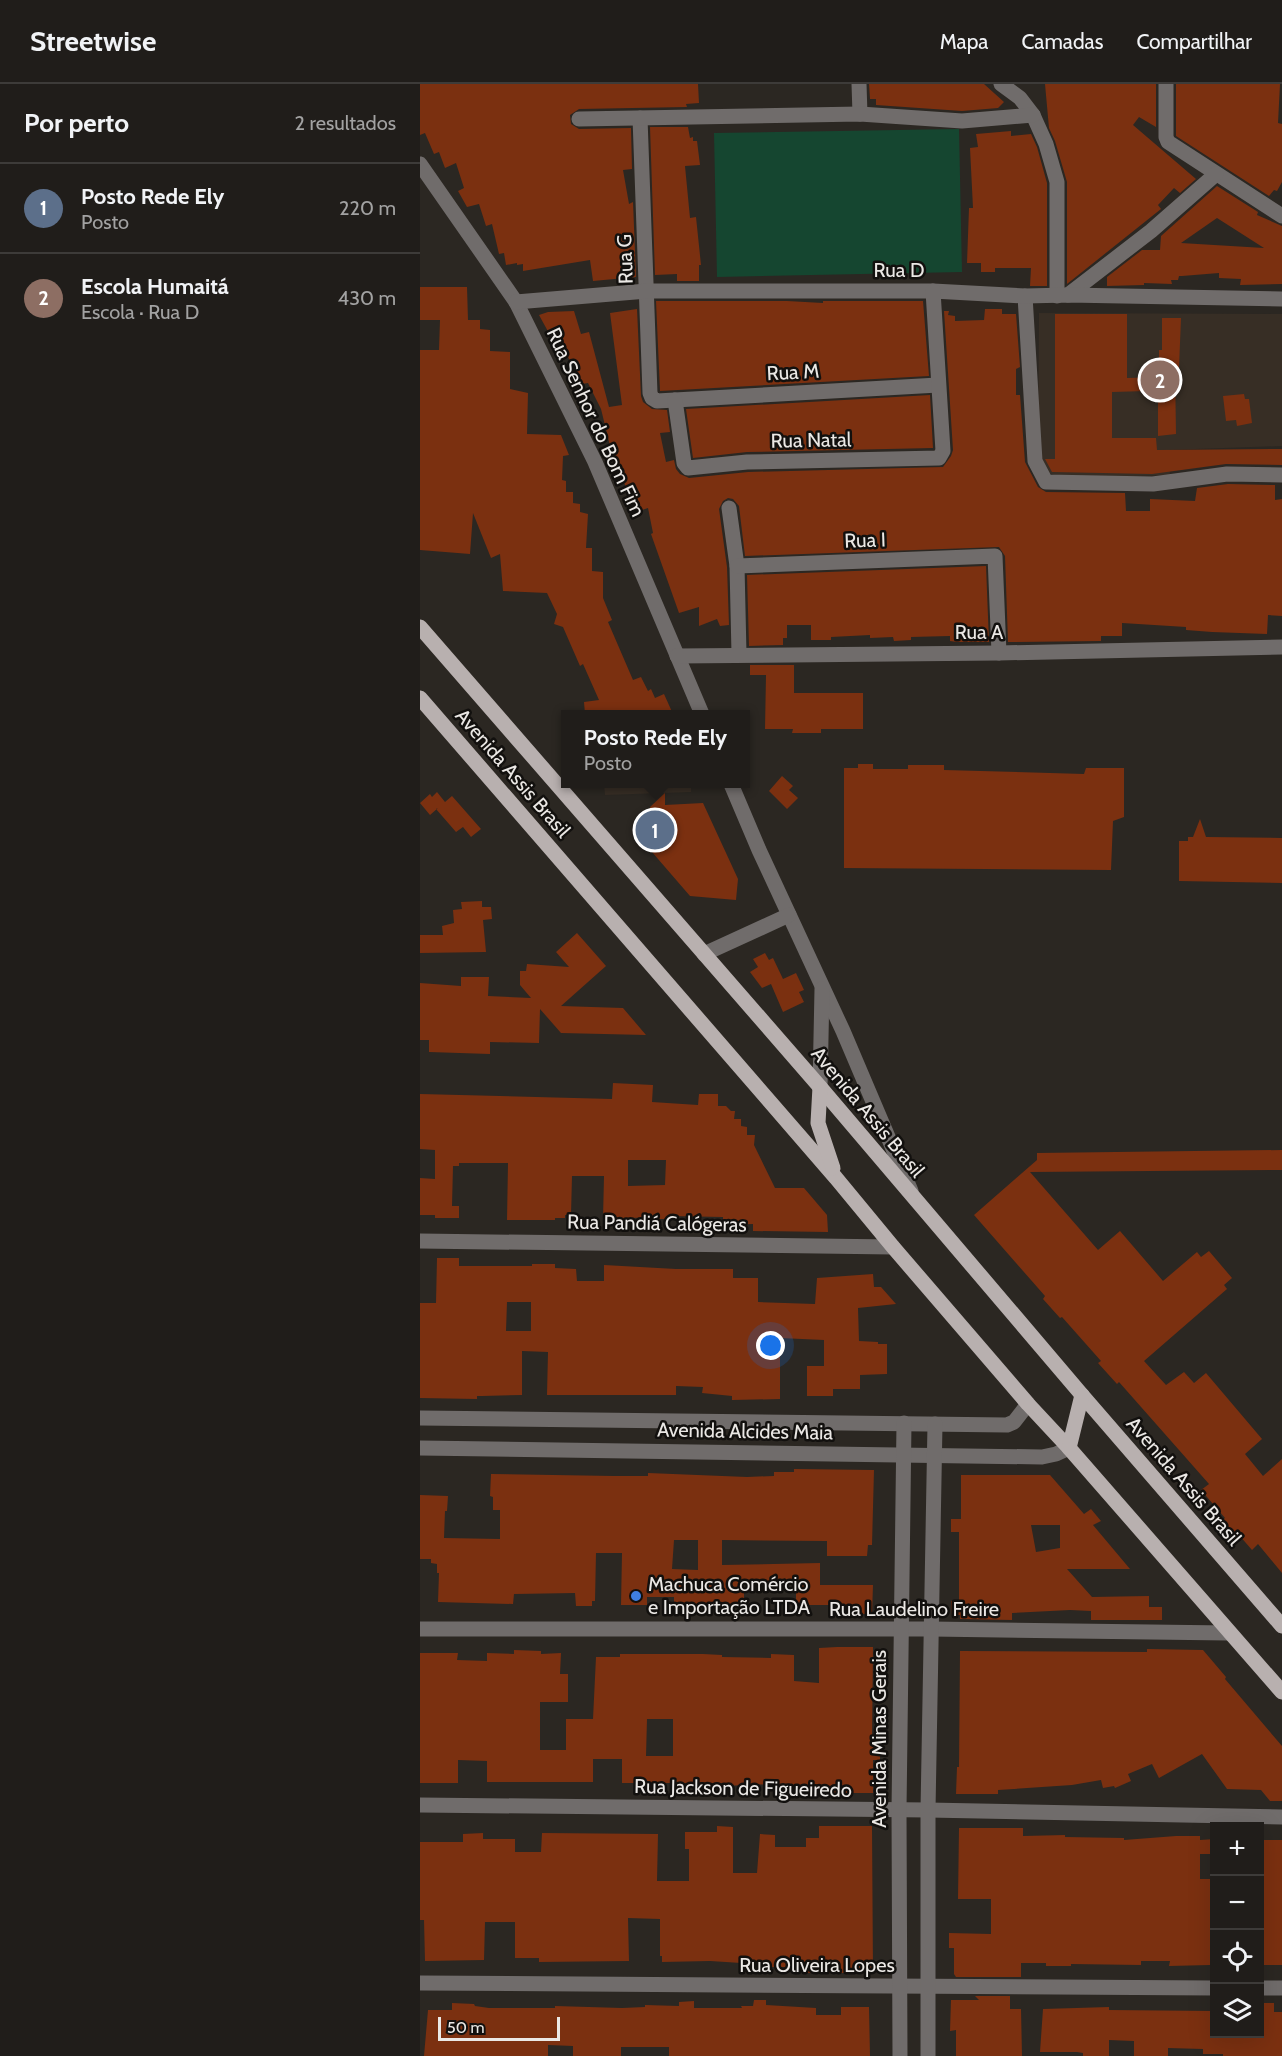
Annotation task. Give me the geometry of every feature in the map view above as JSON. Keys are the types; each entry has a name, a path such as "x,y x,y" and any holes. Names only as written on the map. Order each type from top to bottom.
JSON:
{"main road":[{"name":"Avenida Assis Brasil","path":"420,627 820,1087 1282,1626"},
{"name":"Avenida Assis Brasil","path":"420,698 836,1178 1028,1404 1282,1692"},
{"path":"820,1087 818,1123 836,1178"},
{"path":"1069,1448 1082,1395"}],"street":[{"path":"859,84 860,114"},
{"path":"1001,84 1020,98 1033,115 1046,144 1057,182 1063,296"},
{"path":"1166,84 1166,137 1168,142 1282,216"},
{"path":"579,119 860,114 962,121 1033,115"},
{"name":"Rua G","path":"640,118 652,398"},
{"name":"Rua Senhor do Bom Fim","path":"420,164 516,302 595,462 700,710"},
{"path":"1063,296 1151,231 1216,174"},
{"name":"Rua D","path":"516,302 647,291 933,291 1025,296 1282,299"},
{"path":"933,291 938,385"},
{"path":"1025,296 1035,461 1046,482 1153,484 1227,474 1282,476"},
{"name":"Rua M","path":"652,398 657,401 938,385"},
{"name":"Rua Natal","path":"675,400 686,467 747,462 936,459 943,452 938,385"},
{"path":"729,508 737,566 739,654"},
{"name":"Rua I","path":"737,566 995,556 999,653"},
{"name":"Rua A","path":"677,656 1282,647"},
{"path":"733,788 843,1031 915,1200"},
{"path":"704,954 789,915"},
{"path":"820,1087 822,986"},
{"name":"Rua Pandiá Calógeras","path":"420,1241 893,1247"},
{"name":"Avenida Alcides Maia","path":"420,1418 1007,1425 1014,1422 1028,1404"},
{"name":"Avenida Minas Gerais","path":"900,2056 900,1630 904,1423"},
{"path":"928,2056 928,1810 935,1424"},
{"name":"Avenida Alcides Maia","path":"420,1448 1042,1457 1069,1448"},
{"name":"Rua Laudelino Freire","path":"420,1629 931,1629 1228,1633"},
{"name":"Rua Jackson de Figueiredo","path":"420,1805 928,1810 1282,1817"},
{"name":"Rua Oliveira Lopes","path":"420,1983 1210,1988"},
{"path":"1264,1988 1282,1988"}],"shaded area":[{"path":"1039,313 1282,314 1282,446 1169,450 1170,475 1061,478 1044,471 1038,462"},
{"path":"604,788 691,788 691,792 605,795"}],"green space":[{"path":"959,129 962,272 717,277 714,133"}],"building":[{"path":"420,84 698,84 699,103 686,104 687,107 579,109 570,115 571,124 579,129 631,128 632,169 623,170 629,204 633,202 636,277 593,281 590,260 523,271 523,264 506,265 504,253 499,254 492,224 486,226 479,204 467,207 458,191 464,188 456,163 445,168 439,152 434,154 425,133 420,135"},
{"path":"869,84 984,84 1004,102 998,108 962,111 876,105 876,99 870,99"},
{"path":"1045,84 1156,84 1156,127 1139,117 1133,125 1196,179 1180,193 1174,188 1158,205 1161,209 1067,284 1067,182 1049,128"},
{"path":"1176,84 1280,84 1278,123 1282,124 1282,182 1277,191 1274,190 1269,196 1176,136"},
{"path":"650,127 688,127 690,138 693,137 693,141 697,141 700,165 685,166 690,218 696,217 701,265 699,265 699,281 677,281 677,274 655,275"},
{"path":"1011,131 1011,136 1031,134 1047,183 1047,286 1030,286 1031,268 995,268 995,272 981,272 981,263 967,263 969,208 973,208 970,148 978,147 976,134"},
{"path":"1217,186 1258,212 1257,215 1282,226 1282,284 1240,285 1241,279 1219,278 1219,273 1179,276 1178,280 1171,280 1172,284 1144,283 1144,285 1107,286 1107,277 1142,250 1160,250 1161,236","holes":["1217,218 1264,248 1181,243"]},
{"path":"420,287 467,287 468,320 480,320 480,329 490,330 490,351 510,352 510,389 528,393 527,434 561,435 569,455 563,456 562,480 566,481 566,492 573,492 573,503 580,504 580,512 588,514 586,548 592,548 592,571 603,572 603,598 612,620 608,622 633,680 641,677 648,691 651,689 655,698 664,694 671,710 585,710 584,702 599,700 583,664 580,666 563,627 554,624 557,614 547,593 503,591 500,554 491,558 473,513 470,554 420,550 420,350 439,350 440,320 420,320"},
{"path":"656,301 823,303 823,301 923,301 929,376 660,391"},
{"path":"637,309 641,396 643,402 652,409 667,410 670,432 660,433 666,462 674,460 680,474 689,478 748,472 943,467 953,450 944,311 949,311 948,315 955,316 955,321 984,320 985,309 1002,309 1002,314 1016,314 1020,367 1016,369 1016,395 1020,395 1025,462 1038,487 1046,492 1125,493 1126,511 1150,511 1150,499 1195,501 1197,488 1228,484 1275,485 1275,500 1282,499 1282,616 1268,615 1267,634 1212,632 1186,630 1186,627 1122,623 1122,636 1101,636 1101,641 1008,642 1005,556 999,547 745,556 739,506 733,499 728,498 723,501 719,509 727,567 729,625 720,626 717,619 699,626 699,607 679,613 651,534 653,533 648,508 639,511 636,503 633,504 612,454 601,409 588,383 582,384 568,357 566,355 562,357 539,315 548,312 574,311 581,334 589,332 609,407 622,405 610,313"},
{"path":"1055,314 1127,314 1127,378 1159,377 1162,318 1181,318 1179,368 1175,368 1176,434 1158,436 1158,395 1147,395 1147,391 1112,392 1112,438 1156,438 1157,450 1282,449 1282,465 1226,464 1152,474 1052,472 1045,459 1055,459"},
{"path":"1244,394 1245,399 1249,399 1252,423 1237,426 1236,420 1226,421 1223,396"},
{"path":"930,395 933,448 747,452 693,458 686,409"},
{"path":"986,566 989,642 950,641 950,636 911,637 911,640 894,641 893,637 870,638 870,635 811,640 811,625 787,625 787,638 783,638 783,645 749,646 747,575"},
{"path":"750,665 794,665 794,693 863,693 863,729 821,729 821,733 792,733 793,729 765,729 766,675 750,675"},
{"path":"858,764 873,764 873,769 908,769 908,765 944,765 944,770 1084,774 1086,768 1124,768 1124,817 1113,821 1111,870 844,868 844,768 858,768"},
{"path":"782,776 793,786 789,790 798,798 787,809 769,791"},
{"path":"437,792 445,802 452,796 481,829 471,837 463,827 456,832 436,809 430,815 420,803 430,794 432,797"},
{"path":"665,793 665,805 703,803 738,879 736,900 690,896 652,852 653,845 648,840 650,807"},
{"path":"1200,819 1206,837 1282,838 1282,883 1179,881 1179,841 1188,841 1188,837 1193,837"},
{"path":"482,901 482,907 491,907 492,919 483,920 486,952 420,953 420,935 443,935 442,926 454,923 453,910 462,909 461,902"},
{"path":"577,933 606,966 561,1006 623,1008 646,1035 561,1033 540,1009 539,1043 490,1042 490,1054 429,1052 429,1040 420,1040 420,983 461,986 461,977 489,977 488,996 531,998 520,985 520,971 526,971 527,964 569,967 556,952"},
{"path":"765,953 769,960 773,958 783,979 796,973 804,990 799,992 804,1002 783,1012 771,984 762,988 750,972 758,967 753,959"},
{"path":"613,1083 653,1085 652,1102 698,1105 699,1094 718,1094 718,1106 726,1106 731,1111 735,1111 734,1119 741,1119 741,1126 747,1127 747,1135 755,1135 754,1145 775,1188 804,1188 827,1215 828,1232 753,1231 753,1224 723,1225 723,1217 671,1216 671,1219 657,1219 657,1217 603,1219 604,1176 572,1176 571,1215 565,1215 565,1218 507,1220 508,1163 459,1163 459,1166 453,1166 452,1206 459,1206 459,1218 435,1218 435,1215 420,1215 420,1178 435,1179 435,1150 420,1149 420,1094 612,1099","holes":["628,1160 666,1160 665,1185 628,1186"]},
{"path":"1282,1150 1282,1170 1030,1172 1098,1250 1120,1231 1163,1281 1197,1252 1201,1257 1209,1251 1232,1278 1224,1285 1227,1289 1144,1361 1166,1385 1184,1372 1194,1383 1206,1373 1262,1439 1245,1454 1263,1476 1282,1459 1282,1573 1258,1544 1252,1550 1239,1535 1235,1539 1220,1522 1225,1518 1201,1490 1209,1484 1119,1382 1117,1384 1098,1363 1101,1361 1043,1299 1045,1296 974,1215 1037,1160 1037,1153"},
{"path":"437,1258 459,1258 459,1266 555,1264 555,1268 576,1269 577,1281 604,1281 604,1265 733,1269 733,1278 758,1278 758,1302 815,1304 817,1278 873,1274 874,1287 881,1287 896,1304 858,1308 859,1341 887,1344 887,1374 860,1375 860,1389 833,1389 833,1396 807,1396 807,1366 824,1366 824,1340 780,1338 780,1399 732,1400 732,1396 702,1393 703,1387 676,1386 676,1395 547,1395 548,1352 522,1351 522,1395 477,1396 477,1399 420,1398 420,1303 436,1303","holes":["507,1302 531,1302 531,1331 506,1331"]},
{"path":"794,1469 874,1470 872,1545 868,1545 867,1556 827,1556 827,1541 722,1540 722,1565 820,1563 820,1585 873,1585 872,1614 839,1614 839,1605 796,1605 796,1583 744,1583 744,1605 674,1605 674,1597 647,1597 647,1605 621,1605 622,1553 596,1553 595,1601 592,1601 592,1606 576,1606 575,1593 514,1594 513,1604 438,1602 437,1564 431,1563 431,1559 420,1559 420,1495 448,1496 444,1538 500,1539 500,1510 493,1510 493,1497 490,1496 491,1474 648,1476 648,1473 747,1477 774,1476 774,1472 794,1472","holes":["674,1540 698,1540 698,1570 672,1569"]},
{"path":"961,1475 1050,1475 1084,1514 1091,1509 1101,1521 1093,1525 1130,1569 1067,1569 1092,1597 1149,1596 1149,1607 1162,1607 1162,1620 1091,1620 1091,1611 1070,1610 1012,1613 1012,1620 960,1619 960,1615 952,1615 951,1601 959,1600 959,1532 951,1532 951,1519 961,1519","holes":["1031,1525 1060,1525 1060,1548 1036,1552"]},
{"path":"873,1647 872,1742 880,1742 880,1760 873,1760 873,1793 820,1793 820,1786 796,1785 622,1783 622,1759 593,1759 593,1782 487,1782 487,1761 458,1760 458,1783 420,1783 420,1653 458,1653 457,1660 487,1661 487,1653 514,1654 514,1650 541,1651 541,1654 561,1653 560,1674 568,1674 568,1702 540,1702 540,1750 566,1750 566,1719 593,1719 596,1657 620,1657 620,1654 703,1654 722,1655 722,1657 771,1658 771,1654 794,1655 794,1681 819,1683 819,1648","holes":["647,1719 673,1719 673,1756 646,1756"]},
{"path":"1147,1649 1203,1650 1282,1746 1282,1801 1270,1801 1261,1790 1227,1789 1202,1754 1159,1778 1152,1764 1128,1774 1131,1781 1115,1788 1114,1786 1103,1788 1101,1780 1072,1785 998,1790 998,1794 956,1794 957,1767 959,1767 960,1651 1147,1652"},
{"path":"717,1826 733,1827 733,1873 757,1873 760,1834 775,1835 775,1847 806,1847 806,1838 819,1838 819,1826 872,1826 873,1973 804,1973 805,1969 795,1967 757,1967 757,1964 710,1961 662,1962 660,1919 628,1918 629,1961 539,1962 539,1958 515,1958 515,1922 485,1922 484,1960 425,1961 424,1920 420,1920 420,1842 463,1842 463,1834 483,1833 483,1839 515,1839 515,1852 541,1852 542,1833 658,1834 657,1881 689,1881 689,1849 685,1849 685,1832 717,1832"},
{"path":"959,1828 1023,1828 1023,1836 1065,1835 1065,1837 1124,1838 1124,1840 1200,1836 1200,1840 1210,1839 1210,1854 1200,1854 1200,1879 1210,1879 1210,1965 1169,1966 1170,1961 1141,1961 1141,1965 1071,1964 1071,1966 1021,1963 1021,1977 956,1977 954,1948 949,1948 949,1933 991,1934 991,1899 958,1899"},
{"path":"1264,1840 1282,1840 1282,1965 1264,1965"},
{"path":"975,1996 1010,1996 1010,2009 1021,2009 1022,2056 956,2056 956,2030 950,2031 951,2000 979,2000"},
{"path":"754,2000 766,2000 766,2005 816,2008 816,2015 841,2015 841,2007 869,2007 870,2056 669,2056 669,2047 621,2047 621,2056 573,2056 573,2046 548,2045 548,2056 424,2056 428,2010 452,2010 452,2003 474,2004 489,2008 555,2008 555,2006 622,2008 645,2007 645,2005 679,2006 679,2002 694,2001 694,2008 742,2008 741,2006 753,2006"},
{"path":"1264,2003 1274,2003 1274,2012 1282,2012 1282,2056 1223,2056 1223,2054 1203,2054 1203,2049 1168,2048 1168,2056 1134,2056 1134,2041 1109,2040 1109,2056 1083,2056 1083,2053 1077,2052 1040,2052 1043,2009 1109,2007 1109,2010 1210,2011 1210,2038 1264,2038"}],"place":[{"name":"Escola Humaitá","path":"1160,380"},
{"name":"Posto Rede Ely","path":"655,830"},
{"name":"Machuca Comércio e Importação LTDA","path":"636,1596"}]}
